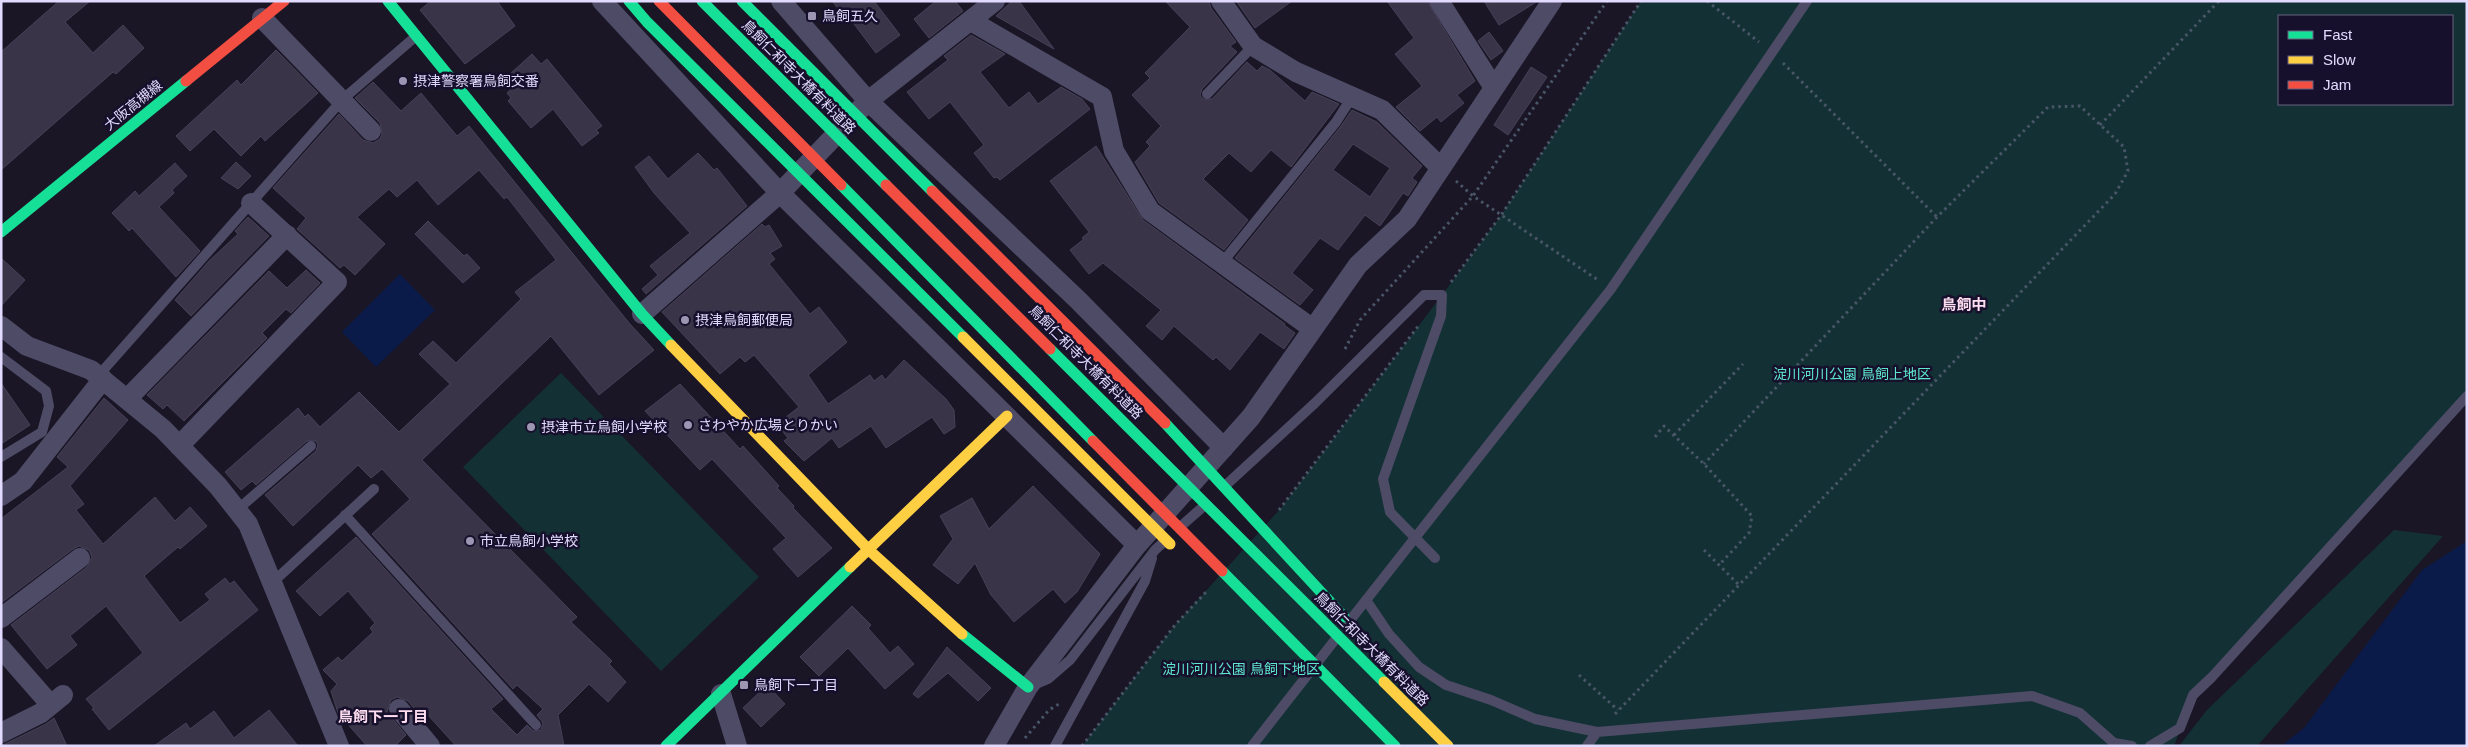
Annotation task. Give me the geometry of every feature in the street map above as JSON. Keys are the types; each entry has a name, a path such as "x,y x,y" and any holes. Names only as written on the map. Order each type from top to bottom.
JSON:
{"main road":[{"name":"大阪高槻線","path":"1,232 284,1"},
{"path":"388,1 642,314 730,409 870,551 984,653 1028,687"},
{"path":"629,1 647,22 1182,555"},
{"path":"659,1 1395,746"},
{"name":"鳥飼仁和寺大橋有料道路","path":"702,1 1448,746"},
{"path":"742,1 1189,447 1360,634"},
{"path":"666,746 870,551 1007,416"},
{"path":"1295,664 1345,711 1369,720"},
{"path":"1392,670 1395,694"}],"street":[{"path":"602,1 780,193 1007,416 1146,548"},
{"path":"781,1 868,102 1089,312 1224,448"},
{"path":"642,314 780,193 868,102 995,1"},
{"path":"1221,1 1253,46 1296,72 1382,110 1441,168"},
{"path":"1439,1 1494,88"},
{"path":"994,746 1028,687 1146,548 1224,448 1251,417 1358,265 1407,219 1552,1"},
{"path":"262,18 343,99 371,130"},
{"path":"971,21 1102,97 1114,151 1150,211 1313,329"},
{"path":"179,446 337,282 252,203"},
{"path":"127,399 287,235"},
{"path":"1007,416 1089,312"},
{"path":"1,326 27,346 91,370 101,377 179,446 218,486 248,524 338,746"},
{"path":"1,496 23,480 101,377"},
{"path":"1,618 80,558"},
{"path":"1,648 56,700 41,713 1,733"},
{"path":"721,694 737,746"},
{"path":"399,709 423,743"}],"lane":[{"path":"1252,746 1611,289 1807,1"},
{"path":"101,377 343,99 416,36"},
{"path":"1206,94 1253,46"},
{"path":"1222,263 1336,122 1352,97"},
{"path":"1055,746 1145,581 1146,548 1316,403 1424,295 1442,295 1441,316 1383,480 1390,512 1435,558"},
{"path":"1,357 46,391 49,406 42,432 1,457"},
{"path":"2150,746 2180,728 2193,695 2467,396"},
{"path":"237,510 311,446"},
{"path":"273,582 374,489"},
{"path":"345,516 536,726"},
{"path":"1366,600 1389,634 1419,667 1446,685 1492,700 1534,719 1597,732 2032,696 2080,713 2114,743 2132,746"},
{"path":"1587,746 1597,732"}],"path":[{"path":"1342,353 1360,320 1473,196 1607,1"},
{"path":"1274,515 1502,214 1641,1"},
{"path":"1706,1 1772,52 1937,216"},
{"path":"2100,125 2219,1"},
{"path":"1597,732 2115,194 2128,171 2124,147 2080,106 2048,107 1937,216 1704,464"},
{"path":"1441,168 1473,196 1611,289"},
{"path":"1674,435 1743,364"},
{"path":"1655,437 1664,426 1704,464 1752,516 1749,533 1719,565"},
{"path":"1704,550 1739,585"},
{"path":"1082,746 1175,625 1211,587"},
{"path":"1579,676 1618,710"},
{"path":"1024,738 1049,710 1086,688"}],"green space":[{"name":"淀川河川公園 鳥飼上地区","path":"1641,1 2467,1 2467,396 2193,695 2174,746 1082,746 1175,625 1281,508 1502,214"},
{"path":"561,373 759,577 661,671 463,467"},
{"path":"2394,530 2443,536 2257,746 2179,746 2207,710"}],"water":[{"path":"400,274 435,310 376,367 342,332"},
{"path":"2467,541 2467,746 2281,746 2304,728 2422,570"}],"building":[{"path":"59,1 90,1 65,22 93,53 123,25 144,48 116,74 113,72 1,170 1,52"},
{"path":"431,1 497,1 515,26 465,64 420,10"},
{"path":"832,1 874,1 900,35 876,53 851,20 849,22"},
{"path":"936,1 955,1 963,11 929,38 914,19"},
{"path":"1012,1 1019,1 1054,49 996,16"},
{"path":"1165,1 1209,1 1211,8 1236,42 1230,46 1237,52 1202,89 1200,95 1203,99 1212,99 1247,62 1257,71 1262,66 1270,70 1305,101 1312,92 1339,104 1291,167 1271,150 1251,172 1229,153 1203,179 1248,220 1224,250 1159,203 1135,162 1150,146 1146,142 1161,126 1132,95 1150,78 1145,73 1190,27"},
{"path":"1236,1 1292,1 1255,28"},
{"path":"1387,1 1427,1 1475,81 1457,95 1464,103 1441,122 1437,117 1420,131 1396,107 1422,86 1395,54 1414,38"},
{"path":"1484,1 1538,1 1499,25"},
{"path":"1489,32 1503,51 1491,60 1478,41"},
{"path":"971,35 1005,54 980,72 1009,108 1029,92 1038,104 1061,87 1082,99 1090,109 1000,180 997,177 994,178 974,153 984,145 950,102 929,119 907,92 948,60 944,56"},
{"path":"276,50 318,93 265,141 261,136 241,156 214,129 190,151 176,136 237,80 241,85"},
{"path":"532,54 541,64 547,59 602,126 596,130 599,133 582,146 553,109 531,128 508,101 511,98 507,93 518,83 510,74"},
{"path":"1531,67 1547,77 1508,135 1494,125"},
{"path":"373,82 401,111 421,93 457,136 469,126 630,324 654,350 599,395 551,336 422,460 577,617 571,622 612,661 609,664 626,682 608,702 589,684 558,715 564,746 456,746 427,714 423,719 408,701 397,697 391,700 387,712 406,735 395,746 367,746 338,713 331,691 337,684 323,670 338,657 342,661 373,632 370,628 375,623 348,591 320,616 296,591 356,537 503,699 491,709 517,735 527,725 533,731 541,730 543,723 537,715 543,709 517,685 513,689 372,534 410,499 382,469 371,478 358,465 293,526 265,495 316,451 318,445 316,441 307,441 256,485 252,481 241,490 225,472 298,408 305,417 308,414 320,427 359,392 399,432 450,384 419,354 433,341 456,363 521,299 515,292 556,260 507,197 504,199 479,170 438,205 417,180 397,197 389,189 357,217 385,244 355,275 344,265 340,268 297,229 306,218 273,188 339,114 363,140 373,143 380,139 382,134 380,123 355,98"},
{"path":"1352,110 1377,122 1422,166 1412,178 1417,182 1408,196 1403,193 1380,226 1365,215 1338,250 1320,238 1292,273 1313,290 1300,305 1235,258","holes":["1353,144 1390,168 1370,197 1333,170"]},
{"path":"1096,146 1143,220 1295,333 1284,349 1260,332 1230,370 1216,357 1213,360 1174,326 1162,340 1146,326 1161,310 1103,263 1089,274 1070,250 1084,239 1082,238 1089,232 1050,181"},
{"path":"698,153 714,170 717,168 747,206 646,294 642,289 658,275 650,266 690,233 654,193 635,167 649,156 668,179"},
{"path":"236,162 251,176 238,189 221,178"},
{"path":"175,163 187,176 172,190 174,193 159,207 200,251 176,277 132,228 129,231 112,213 135,191 139,196"},
{"path":"248,217 269,236 191,316 175,300 209,261 238,234 235,231"},
{"path":"428,221 464,256 467,254 480,268 463,283 415,234"},
{"path":"762,224 765,227 769,225 782,246 770,253 775,259 769,264 810,314 819,307 847,342 808,375 828,404 870,375 874,381 882,375 885,380 904,360 946,399 954,410 955,427 944,434 932,417 886,448 871,426 839,448 832,438 804,461 784,441 788,438 777,424 799,407 754,355 745,362 740,357 720,374 662,312"},
{"path":"1,258 25,280 1,306"},
{"path":"306,270 320,283 291,313 286,309 262,333 267,338 184,421 167,405 163,409 147,395 269,271 287,288"},
{"path":"1,383 30,425 1,444"},
{"path":"680,384 740,449 743,446 779,486 777,488 794,506 793,508 832,548 798,577 773,549 786,538 712,459 700,470 645,411"},
{"path":"104,398 128,420 70,486 84,504 76,510 103,544 155,497 175,521 190,507 207,526 180,549 178,547 144,576 180,623 210,600 205,594 225,578 230,584 234,581 258,610 109,730 86,699 143,653 106,606 70,636 77,645 47,669 11,625 87,567 92,557 89,550 79,546 73,549 1,603 1,519 68,467 57,457"},
{"path":"1033,486 1100,554 1077,592 1065,603 1053,589 1014,622 991,595 975,563 958,584 933,565 953,539 940,516 972,498 989,529"},
{"path":"852,606 871,625 868,628 890,653 898,646 914,664 885,689 848,648 819,676 800,657"},
{"path":"947,647 991,688 978,701 948,673 918,698 913,694"},
{"path":"767,685 785,704 761,727 743,708"},
{"path":"269,710 298,746 154,746 186,723 190,729 214,711 234,738"},
{"path":"54,718 67,746 1,746 46,724"}],"traffic: fast":[{"path":"388,1 642,314 671,345"},
{"path":"629,1 647,22 963,337"},
{"path":"702,1 886,185"},
{"path":"742,1 932,191"},
{"path":"1,232 186,81"},
{"path":"841,185 1093,441"},
{"path":"1050,349 1384,682"},
{"path":"1165,423 1344,617"},
{"path":"666,746 850,567"},
{"path":"1222,571 1395,746"},
{"path":"962,634 1028,687"}],"traffic: slow":[{"path":"963,337 1170,544"},
{"path":"671,345 870,551 962,634"},
{"path":"850,567 1007,416"},
{"path":"1384,682 1448,746"}],"traffic: jam":[{"path":"186,81 284,1"},
{"path":"659,1 841,185"},
{"path":"886,185 1050,349"},
{"path":"932,191 1165,423"},
{"path":"1093,441 1222,571"}],"place":[{"name":"鳥飼五久","path":"812,16"},
{"name":"摂津警察署鳥飼交番","path":"403,81"},
{"name":"摂津鳥飼郵便局","path":"685,320"},
{"name":"さわやか広場とりかい","path":"688,425"},
{"name":"摂津市立鳥飼小学校","path":"531,427"},
{"name":"市立鳥飼小学校","path":"470,541"},
{"name":"鳥飼下一丁目","path":"744,685"}],"district":[{"name":"鳥飼中","path":"1964,304"},
{"name":"鳥飼下一丁目","path":"383,716"}],"park label":[{"name":"淀川河川公園 鳥飼下地区","path":"1241,669"}]}
